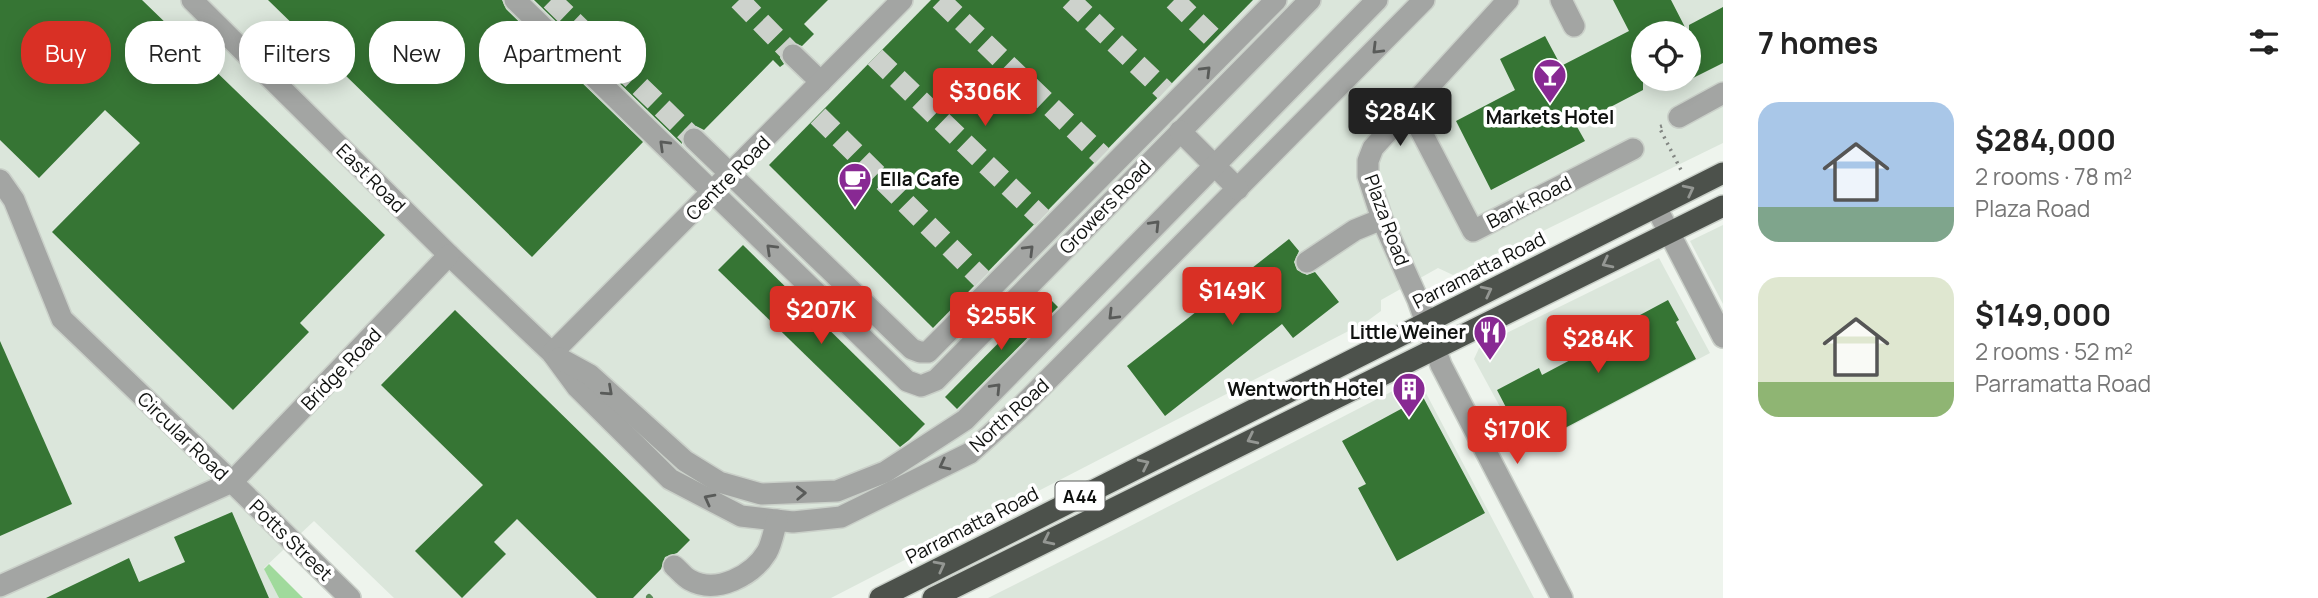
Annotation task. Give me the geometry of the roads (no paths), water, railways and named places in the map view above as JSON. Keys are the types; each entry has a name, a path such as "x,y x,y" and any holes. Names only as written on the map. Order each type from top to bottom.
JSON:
{"highway":[{"name":"Parramatta Road","path":"880,598 1723,173"},
{"name":"A44","path":"933,598 1723,206"}],"street":[{"name":"East Road","path":"192,0 449,255 552,353"},
{"name":"Growers Road","path":"515,0 907,382 921,386 936,380 1308,1"},
{"name":"Centre Road","path":"552,353 731,175 810,108 821,82 868,49 902,0"},
{"name":"Growers Road","path":"731,175 912,349 928,352 987,284 1220,45 1276,0"},
{"path":"552,353 590,375 685,461 719,482 761,494 837,491 885,472 964,420 1377,0"},
{"name":"North Road","path":"552,353 577,387 670,479 741,516 793,522 841,517 970,453 1029,399 1424,0"},
{"name":"Plaza Road","path":"1507,0 1373,148 1368,161 1368,176 1382,219 1445,372 1562,598"},
{"path":"1561,0 1574,26"},
{"path":"1220,45 1243,67"},
{"path":"793,55 821,82"},
{"path":"1679,117 1723,93"},
{"path":"1170,96 1214,164 1238,189"},
{"name":"Bank Road","path":"1409,108 1473,231 1633,149"},
{"path":"694,139 731,175"},
{"path":"1107,161 1129,183"},
{"name":"Circular Road","path":"0,180 14,200 62,319 232,482 0,586"},
{"path":"1656,207 1723,337"},
{"path":"1307,262 1355,230 1382,219"},
{"path":"1046,223 1069,245"},
{"name":"Bridge Road","path":"232,482 449,255"},
{"path":"987,284 1009,306"},
{"name":"Potts Street","path":"232,482 350,598"},
{"path":"674,566 691,581 715,584 740,579 753,569 768,551 778,520"}],"tunnel":[{"path":"551,0 694,139"},
{"path":"739,0 793,55"},
{"path":"940,0 1102,156"},
{"path":"1070,0 1165,91"},
{"path":"1174,0 1215,40"},
{"path":"875,57 1042,218"},
{"path":"818,116 982,279"}],"place":[{"name":"Markets Hotel","path":"1550,105"},
{"name":"Ella Cafe","path":"855,209"},
{"name":"Little Weiner","path":"1490,362"},
{"name":"Wentworth Hotel","path":"1409,419"}]}
